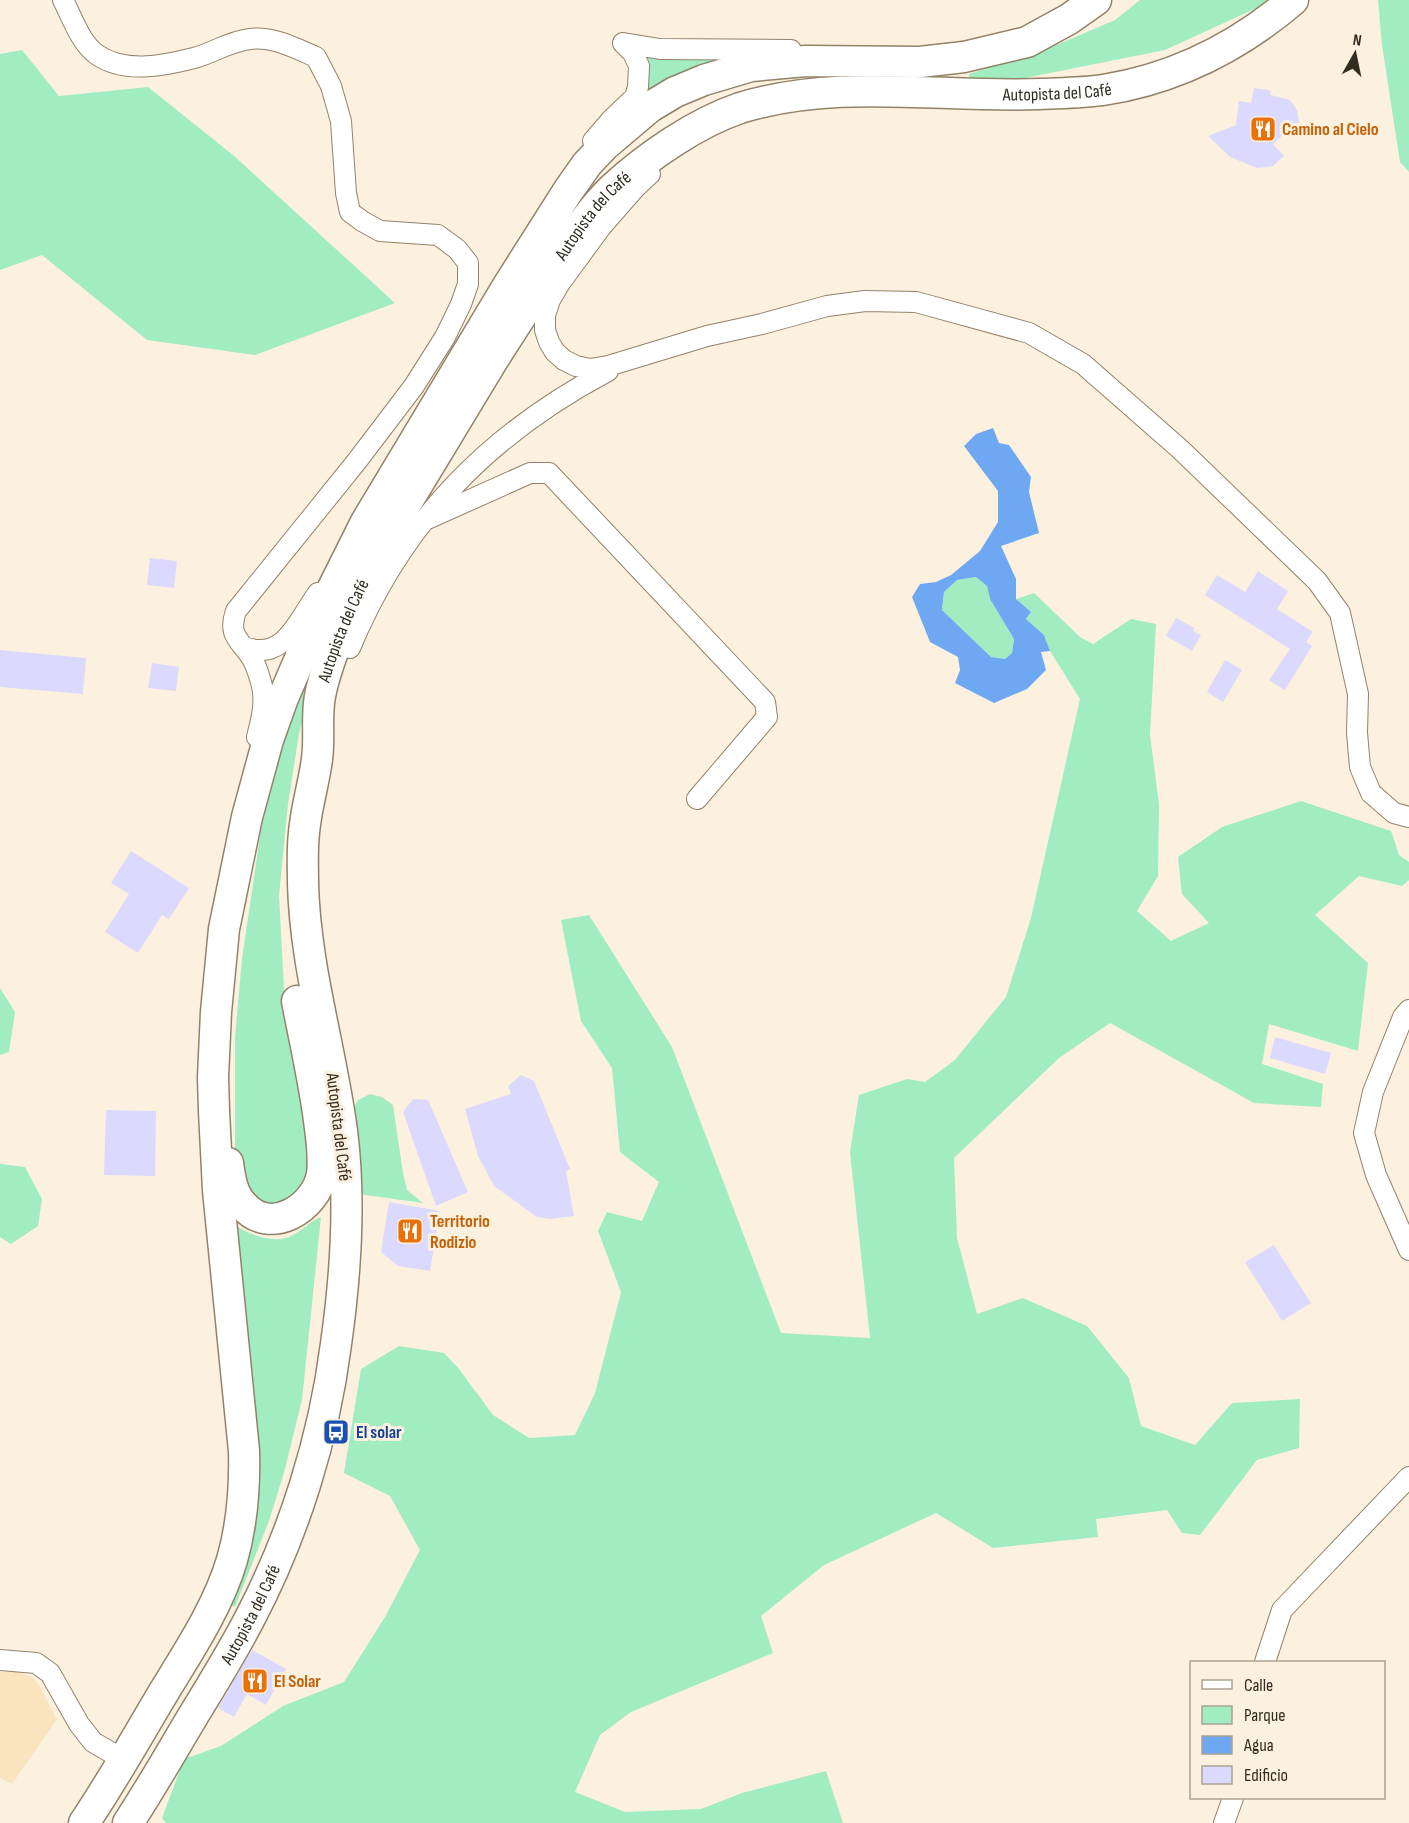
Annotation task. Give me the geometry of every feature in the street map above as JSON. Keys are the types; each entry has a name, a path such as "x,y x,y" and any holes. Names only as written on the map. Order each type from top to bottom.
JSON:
{"highway":[{"name":"Autopista del Café","path":"84,1823 187,1653 222,1587 232,1560 242,1507 244,1451 218,1190 214,1111 216,1012 224,929 255,784 268,740 314,626 366,522 553,215 587,164 628,123 650,107 675,92 704,80 751,66 806,61 920,62 964,57 1027,42 1070,19 1096,0"},
{"path":"1027,42 1068,28 1106,8 1116,0"},
{"path":"1034,94 1063,79 1148,62 1186,48 1225,30 1271,0"},
{"name":"Autopista del Café","path":"128,1823 252,1615 279,1555 304,1488 329,1393 344,1269 347,1186 341,1123 313,977 303,888 304,832 319,747 319,700 324,679 342,626 372,563 514,327 568,244 594,209 614,188 679,138 721,116 772,100 834,93 896,91 974,95 1100,91 1154,79 1206,59 1245,37 1293,0"},
{"path":"224,929 231,968 226,1077 226,1133 231,1181 235,1194 250,1212 261,1217 286,1216 308,1203 317,1191 322,1174 323,1154 318,1111 296,998 287,935 303,888"}],"street":[{"path":"63,0 81,37 96,54 117,63 143,68 195,58 233,43 251,39 274,40 316,57 331,86 341,121 346,193 350,212 380,231 438,235 457,249 468,263 468,284 461,304 445,337 414,386 357,461 236,611 232,622 235,637 254,662 263,689 263,703 252,755 255,784"},
{"path":"553,215 572,176 593,141 635,97 639,66 633,53 623,43 660,49 823,50 920,62"},
{"path":"834,93 802,98 734,122 689,146 658,167 634,188 601,227 550,300 545,315 545,330 555,352 576,366 590,369 608,366 707,336 827,306 865,301 916,302 1029,333 1083,364 1180,449 1317,581 1340,613 1358,694 1357,733 1360,767 1371,793 1394,813 1409,816"},
{"path":"319,747 342,667 358,628 376,591 398,555 423,521 477,462 532,417 574,389 646,354"},
{"path":"423,521 530,473 549,473 765,702 767,717 697,799"},
{"path":"244,647 264,652 275,649 284,641 329,578 348,556"},
{"path":"1409,1010 1403,1017 1373,1092 1364,1133 1376,1175 1409,1250"},
{"path":"1265,1661 1282,1610 1409,1477"},
{"path":"0,1660 36,1663 50,1673 79,1724 93,1742 124,1760"},
{"path":"1224,1823 1232,1799"}],"shaded area":[{"path":"0,1672 21,1672 36,1680 57,1719 12,1784 0,1778"}],"green space":[{"path":"1140,0 1268,0 1261,6 1165,50 1020,79 970,80 969,74 1047,49 1115,20"},
{"path":"1378,0 1409,0 1409,172 1400,162 1382,45"},
{"path":"22,50 59,96 148,87 233,155 395,303 255,355 147,340 42,255 0,270 0,54"},
{"path":"645,54 724,56 728,60 640,99 646,88 648,77"},
{"path":"976,577 987,586 990,599 1014,639 1012,653 1005,659 991,657 942,610 944,592 957,580"},
{"path":"1034,593 1080,637 1093,644 1131,619 1156,624 1150,735 1159,804 1158,876 1137,911 1171,941 1209,923 1182,894 1178,857 1222,827 1301,801 1391,831 1399,855 1409,862 1409,880 1402,886 1359,876 1315,915 1368,963 1358,1051 1269,1024 1262,1064 1323,1084 1321,1107 1254,1103 1110,1023 1059,1058 954,1158 957,1238 977,1314 1023,1298 1087,1326 1129,1378 1141,1426 1195,1445 1232,1403 1300,1399 1299,1448 1257,1460 1200,1535 1182,1533 1167,1510 1096,1519 1098,1537 993,1548 936,1513 824,1565 761,1616 773,1653 631,1712 600,1735 575,1792 625,1812 701,1809 742,1793 826,1771 843,1823 166,1823 162,1818 184,1759 221,1746 283,1706 344,1682 385,1617 420,1550 390,1496 344,1473 361,1369 399,1346 444,1353 459,1369 493,1415 529,1438 575,1435 595,1393 621,1292 598,1231 607,1212 642,1221 659,1182 620,1152 612,1068 581,1021 561,920 589,915 672,1047 781,1333 870,1338 850,1152 859,1095 907,1079 925,1082 955,1060 1006,997 1031,918 1080,699 1050,651 1044,635 1026,619 1031,612 1016,599"},
{"path":"302,668 313,673 299,734 288,804 279,896 284,988 303,1096 312,1173 287,1209 253,1204 235,1171 235,1037 242,959 264,809"},
{"path":"0,988 15,1012 9,1052 0,1055"},
{"path":"370,1094 382,1097 393,1105 407,1190 423,1203 351,1193 346,1122 358,1100"},
{"path":"0,1164 25,1167 42,1199 38,1226 11,1244 0,1237"},
{"path":"321,1217 302,1400 269,1521 235,1607 226,1603 250,1515 231,1223 258,1236 281,1239 293,1235"}],"water":[{"path":"993,428 999,443 1009,445 1031,477 1029,492 1039,533 1001,546 1016,579 1016,599 1031,612 1026,619 1044,635 1050,651 1041,652 1046,670 1027,689 994,703 955,683 960,670 958,657 930,642 912,597 920,584 936,582 951,575 980,551 998,522 998,491 964,446 976,434","holes":["976,577 987,586 990,599 1014,639 1012,653 1005,659 991,657 942,610 944,592 957,580"]}],"building":[{"name":"Camino al Cielo","path":"1254,88 1269,90 1271,95 1290,100 1297,110 1300,127 1297,131 1287,131 1273,144 1284,156 1273,166 1257,168 1230,157 1208,136 1236,125 1239,101 1251,103"},
{"path":"150,558 177,561 174,588 147,585"},
{"path":"1258,571 1288,591 1277,609 1313,632 1306,642 1312,646 1285,690 1269,680 1290,649 1205,595 1217,575 1245,592"},
{"path":"1176,618 1194,628 1193,631 1201,635 1192,651 1166,636"},
{"path":"0,650 86,658 83,694 0,687"},
{"path":"1225,660 1242,670 1223,702 1207,692"},
{"path":"152,663 179,667 176,691 148,688"},
{"path":"131,851 189,888 169,919 162,915 138,953 105,932 129,894 111,883"},
{"path":"1275,1037 1331,1053 1325,1074 1270,1058"},
{"path":"521,1075 534,1081 570,1169 566,1171 574,1216 550,1219 537,1217 494,1186 478,1156 465,1109 511,1094 508,1086"},
{"path":"413,1099 428,1100 468,1192 436,1206 403,1112"},
{"path":"106,1110 156,1111 155,1176 104,1175"},
{"name":"Territorio Rodizio","path":"389,1202 440,1211 430,1271 398,1266 381,1252"},
{"path":"1274,1245 1311,1303 1282,1321 1245,1262"},
{"name":"El Solar","path":"252,1650 286,1669 266,1705 247,1694 234,1717 218,1708"}],"place":[{"name":"Camino al Cielo","path":"1263,129"},
{"name":"Territorio Rodizio","path":"410,1231"},
{"name":"El solar","path":"336,1432"},
{"name":"El Solar","path":"255,1681"}]}
